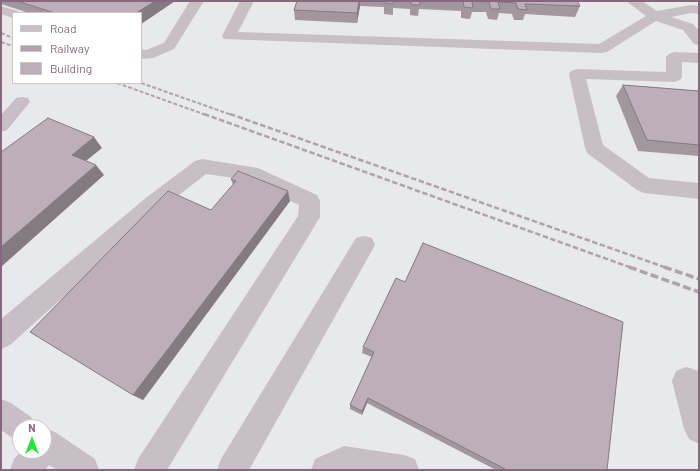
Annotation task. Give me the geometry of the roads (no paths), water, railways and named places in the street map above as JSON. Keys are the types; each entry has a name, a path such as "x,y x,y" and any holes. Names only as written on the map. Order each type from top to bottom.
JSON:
{"street":[{"path":"142,54 148,55 168,46 197,1"},
{"path":"247,1 229,36 602,49 655,16 691,9 699,10"},
{"path":"633,1 655,16 688,27 699,41"},
{"path":"1,10 12,14"},
{"path":"699,58 674,57 674,77 577,74 594,148 644,184 699,191"},
{"path":"1,126 22,102"},
{"path":"1,336 154,203 202,166 251,173 310,202 309,217 149,470"},
{"path":"232,470 364,245"},
{"path":"699,384 686,381 699,429"},
{"path":"52,452 84,470"},
{"path":"25,470 34,459"},
{"path":"326,470 344,461 404,470"}],"railway":[{"path":"1,33 12,38"},
{"path":"1,42 12,46"},
{"path":"142,83 232,115"},
{"path":"120,84 206,115"},
{"path":"204,114 632,268"},
{"path":"230,114 667,268"},
{"path":"629,267 699,292"},
{"path":"664,267 699,279"}]}
